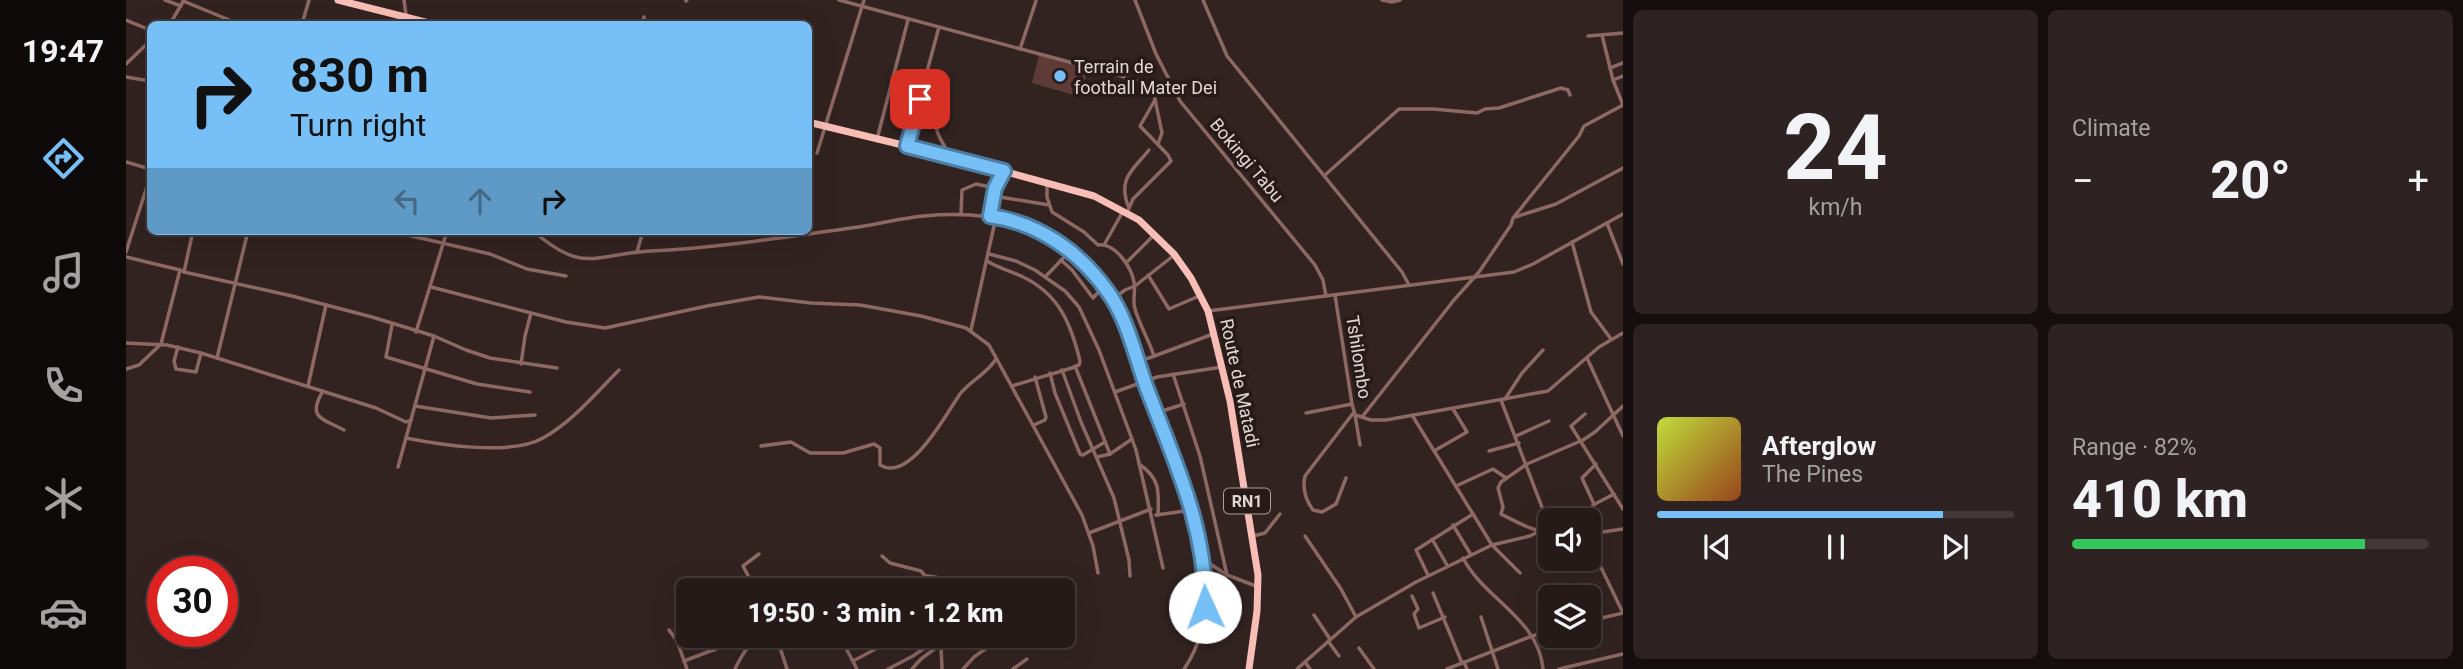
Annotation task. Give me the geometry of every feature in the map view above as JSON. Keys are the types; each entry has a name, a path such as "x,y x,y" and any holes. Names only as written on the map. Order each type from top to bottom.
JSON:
{"highway":[{"path":"338,0 421,21"},
{"name":"Route de Matadi","path":"812,123 952,157 1094,196 1126,210 1174,254 1208,311 1223,366 1253,536 1258,586 1248,669"}],"street":[{"path":"165,0 181,6"},
{"path":"172,21 184,0 232,21"},
{"path":"303,21 309,0"},
{"path":"404,0 406,17"},
{"path":"839,0 1152,85 1176,95"},
{"path":"817,153 864,0"},
{"name":"Bokingi Tabu","path":"1135,0 1156,54 1176,95 1315,265 1323,280 1326,296"},
{"path":"1203,0 1227,56 1325,175 1402,272 1409,285"},
{"path":"1382,0 1399,0"},
{"path":"1020,49 1036,1"},
{"path":"643,21 644,17"},
{"path":"126,20 147,29"},
{"path":"877,139 908,20"},
{"path":"907,146 939,27"},
{"path":"1588,36 1623,33"},
{"path":"1362,417 1474,278 1511,225 1513,218 1579,136 1584,126 1623,105 1613,80 1602,35"},
{"path":"126,65 147,44"},
{"path":"1610,68 1623,63"},
{"path":"1613,80 1623,76"},
{"path":"126,77 147,80"},
{"path":"1152,85 1162,133 1158,145"},
{"path":"1325,175 1399,109 1477,113 1561,88 1568,90 1570,95"},
{"path":"1104,244 1133,199 1171,161 1140,125 1155,100"},
{"path":"943,108 936,116 934,124 938,136 952,157"},
{"path":"1126,210 1123,190 1125,182 1149,150"},
{"path":"126,162 147,168"},
{"path":"1513,218 1556,204 1623,168"},
{"path":"990,216 995,188 1004,171"},
{"path":"1047,183 1052,212 1084,232 1098,245 1104,244 1114,250 1126,263 1135,286 1133,299 1136,311 1154,356"},
{"path":"961,214 962,190 976,184 995,188"},
{"path":"147,187 126,254 182,271 326,305 433,336 479,355 557,368"},
{"path":"994,196 1049,205"},
{"path":"812,232 923,216 961,214 996,217 1040,232 1070,250 1104,286 1113,299 1137,360 1192,510 1203,558 1205,615 1194,654 1184,669"},
{"path":"1208,311 1505,275 1523,269 1623,214"},
{"path":"971,330 996,217"},
{"path":"1607,223 1623,264"},
{"path":"1126,263 1154,234"},
{"path":"126,369 139,365 162,344 192,235"},
{"path":"216,359 247,235"},
{"path":"408,235 489,254 527,269 566,276"},
{"path":"416,332 446,235"},
{"path":"538,235 558,251 580,259 598,259 637,252 792,235"},
{"path":"637,252 642,235"},
{"path":"1572,242 1591,312 1611,340"},
{"path":"1045,277 1070,250"},
{"path":"989,254 1016,261 1045,277 1070,296 1079,307 1132,439 1163,568"},
{"path":"1113,299 1125,289 1135,286 1174,254"},
{"path":"1061,260 1093,298 1104,286"},
{"path":"987,261 1032,282 1058,304 1068,320 1077,347 1080,363 1012,386"},
{"path":"1148,275 1169,309 1200,295"},
{"path":"430,287 531,313 605,328 760,297 860,305 920,316 971,330 989,345 1079,510 1098,573"},
{"name":"Tshilombo","path":"1335,295 1355,414 1375,421 1548,391 1587,358 1623,333"},
{"path":"308,386 326,305"},
{"path":"522,363 531,313"},
{"path":"392,325 386,357 477,384 530,392"},
{"path":"1137,360 1216,334"},
{"path":"398,467 433,336"},
{"path":"126,343 162,344 201,353 376,408 404,421 409,427"},
{"path":"178,347 173,361 176,369 196,372 201,353"},
{"path":"1542,350 1503,400 1543,508"},
{"path":"1587,358 1623,436"},
{"path":"761,446 791,442 810,453 843,453 874,444 880,448 880,465 890,469 899,468 927,443 961,393 987,371 996,359"},
{"path":"1075,366 1110,454"},
{"path":"1115,392 1173,374 1223,366"},
{"path":"405,438 439,444 515,448 541,440 568,421 619,370"},
{"path":"1062,370 1114,498 1128,555 1130,576"},
{"path":"1051,373 1055,393 1077,450 1082,455 1105,442"},
{"path":"1173,374 1200,456 1227,575"},
{"path":"1034,425 1046,417 1035,377"},
{"path":"323,391 315,402 316,411 322,421 344,430"},
{"path":"1156,413 1184,404"},
{"path":"1306,413 1352,404"},
{"path":"415,406 491,418 535,415"},
{"path":"1538,530 1530,529 1501,514 1503,507 1498,488 1506,478 1527,464 1593,433 1623,406"},
{"path":"1434,452 1467,432 1453,409"},
{"path":"1355,414 1360,445"},
{"path":"1346,478 1336,504 1322,512 1313,510 1307,502 1303,488 1305,476 1355,414"},
{"path":"1585,414 1571,425 1622,505"},
{"path":"1412,415 1492,545 1520,573"},
{"path":"404,421 411,420"},
{"path":"1516,436 1549,421"},
{"path":"1097,458 1110,454 1132,439"},
{"path":"1489,450 1519,443"},
{"path":"1139,464 1154,477 1158,494 1158,515"},
{"path":"1593,508 1594,503 1583,478 1596,464"},
{"path":"1456,486 1493,469 1506,478"},
{"path":"1594,503 1614,494"},
{"path":"1088,533 1151,511 1158,515 1192,510"},
{"path":"1253,536 1265,533 1280,514"},
{"path":"1428,575 1415,551 1473,514"},
{"path":"1453,525 1471,555"},
{"path":"1601,533 1623,529"},
{"path":"1297,669 1356,617 1428,575 1492,545 1530,536 1538,531"},
{"path":"1305,536 1356,617"},
{"path":"1432,539 1447,565"},
{"path":"749,578 743,566 759,554"},
{"path":"882,556 890,563 921,571 926,576 940,578"},
{"path":"1203,558 1227,575 1258,586"},
{"path":"1463,558 1532,636 1543,669"},
{"path":"1601,567 1623,613 1601,618"},
{"path":"1433,593 1467,669"},
{"path":"1412,596 1418,609 1414,614 1419,628 1445,617"},
{"path":"1314,615 1339,656"},
{"path":"1481,617 1498,669"},
{"path":"669,630 677,641 687,669"},
{"path":"1447,669 1538,634"},
{"path":"684,661 718,648"},
{"path":"736,668 746,648"},
{"path":"780,648 787,669"},
{"path":"845,648 857,669"},
{"path":"853,661 877,648"},
{"path":"888,669 924,648"},
{"path":"912,669 936,648"},
{"path":"941,648 942,669"},
{"path":"963,669 987,648"},
{"path":"1359,648 1374,669"},
{"path":"1559,669 1623,654"},
{"path":"1013,669 1027,659"},
{"path":"1305,662 1311,669"}],"shaded area":[{"name":"Terrain de football Mater Dei","path":"1039,55 1088,68 1081,97 1032,83"}],"place":[{"name":"Terrain de football Mater Dei","path":"1060,76"}],"route":[{"path":"920,99 907,146 1004,171 995,188 990,216 1024,225 1070,250 1087,266 1115,302 1188,496 1200,539 1206,587 1205,607"}]}
